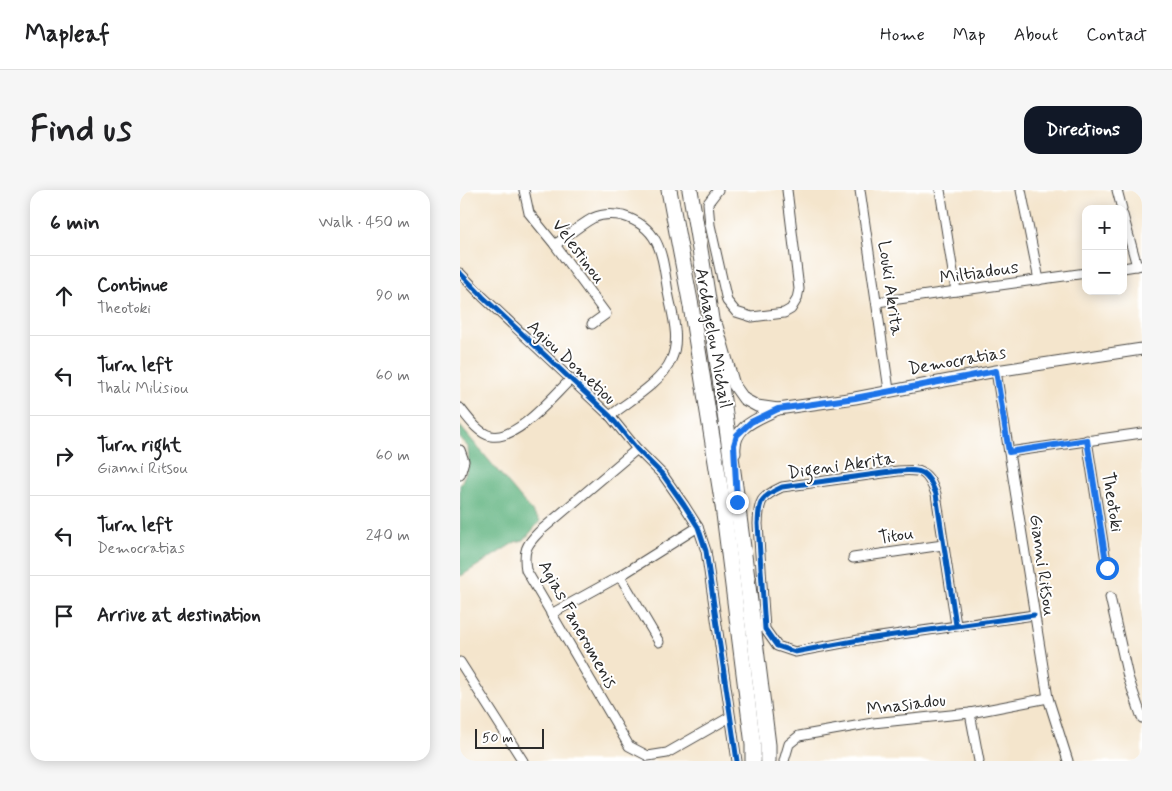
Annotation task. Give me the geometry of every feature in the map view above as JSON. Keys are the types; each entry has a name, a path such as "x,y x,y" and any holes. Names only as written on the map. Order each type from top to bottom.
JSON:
{"highway":[{"name":"Archagelou Michail","path":"669,190 691,306 730,482 737,502 735,539 768,745 768,761"},
{"name":"Archagelou Michail","path":"690,190 709,300 730,482 753,761"}],"street":[{"name":"Velestinou","path":"524,190 529,214 555,244 606,314 592,324"},
{"path":"718,190 708,203 710,224 726,300 736,312 752,317 784,313 791,309 798,294 799,289 787,190"},
{"name":"Louki Akrita","path":"860,190 889,390"},
{"path":"940,190 956,291"},
{"path":"1021,190 1039,280"},
{"path":"1116,190 1121,205"},
{"path":"555,244 594,218 605,214 618,215 634,220 642,225 650,231 660,249 674,323 676,344 672,358 666,369 644,390 610,416"},
{"path":"1127,227 1140,266 1127,268"},
{"name":"Agiou Dometiou","path":"460,273 482,297 610,416 637,449 663,475 684,504 698,528 706,551 737,761"},
{"name":"Miltiadous","path":"877,302 1082,274"},
{"name":"Democratias","path":"709,300 734,385 744,399 757,406 778,409 855,398 996,371 1142,349"},
{"name":"Gianni Ritsou","path":"996,371 1048,698 1068,761"},
{"path":"460,408 483,432 492,436 509,434 532,417 570,379"},
{"name":"Democratias","path":"730,482 737,435 751,422 778,409"},
{"path":"1009,452 1142,433"},
{"name":"Theotoki","path":"1087,440 1107,568"},
{"name":"Agias Faneromenis","path":"637,449 528,543 524,558 526,570 629,746 648,756 667,753 730,717"},
{"path":"460,450 464,461 460,475"},
{"name":"Digeni Akrita","path":"956,625 936,494 930,478 915,470 782,487 767,494 759,507 758,524 765,629 777,646 795,652 859,640 1034,615"},
{"path":"552,614 620,576 698,528"},
{"name":"Titou","path":"852,558 943,545"},
{"path":"620,576 659,642"},
{"path":"1110,597 1128,677 1142,718"},
{"path":"460,662 523,761"},
{"name":"Mnasiadou","path":"784,761 789,744 799,736 872,723 970,713 1048,698"},
{"path":"970,713 979,761"}],"green space":[{"path":"460,426 540,521 524,540 515,542 461,576 460,486 469,465 468,447 460,438"}],"cycle path":[{"path":"460,273 483,297 610,416 637,449 663,475 698,527 706,551 737,761"},
{"path":"956,625 936,494 930,480 923,473 919,471 898,471 782,487 769,494 762,501 758,524 765,629 777,646 795,652 859,640 1034,615"}],"route":[{"path":"737,502 734,445 737,435 751,422 778,409 855,398 996,371 1009,452 1087,440 1107,568"}]}
